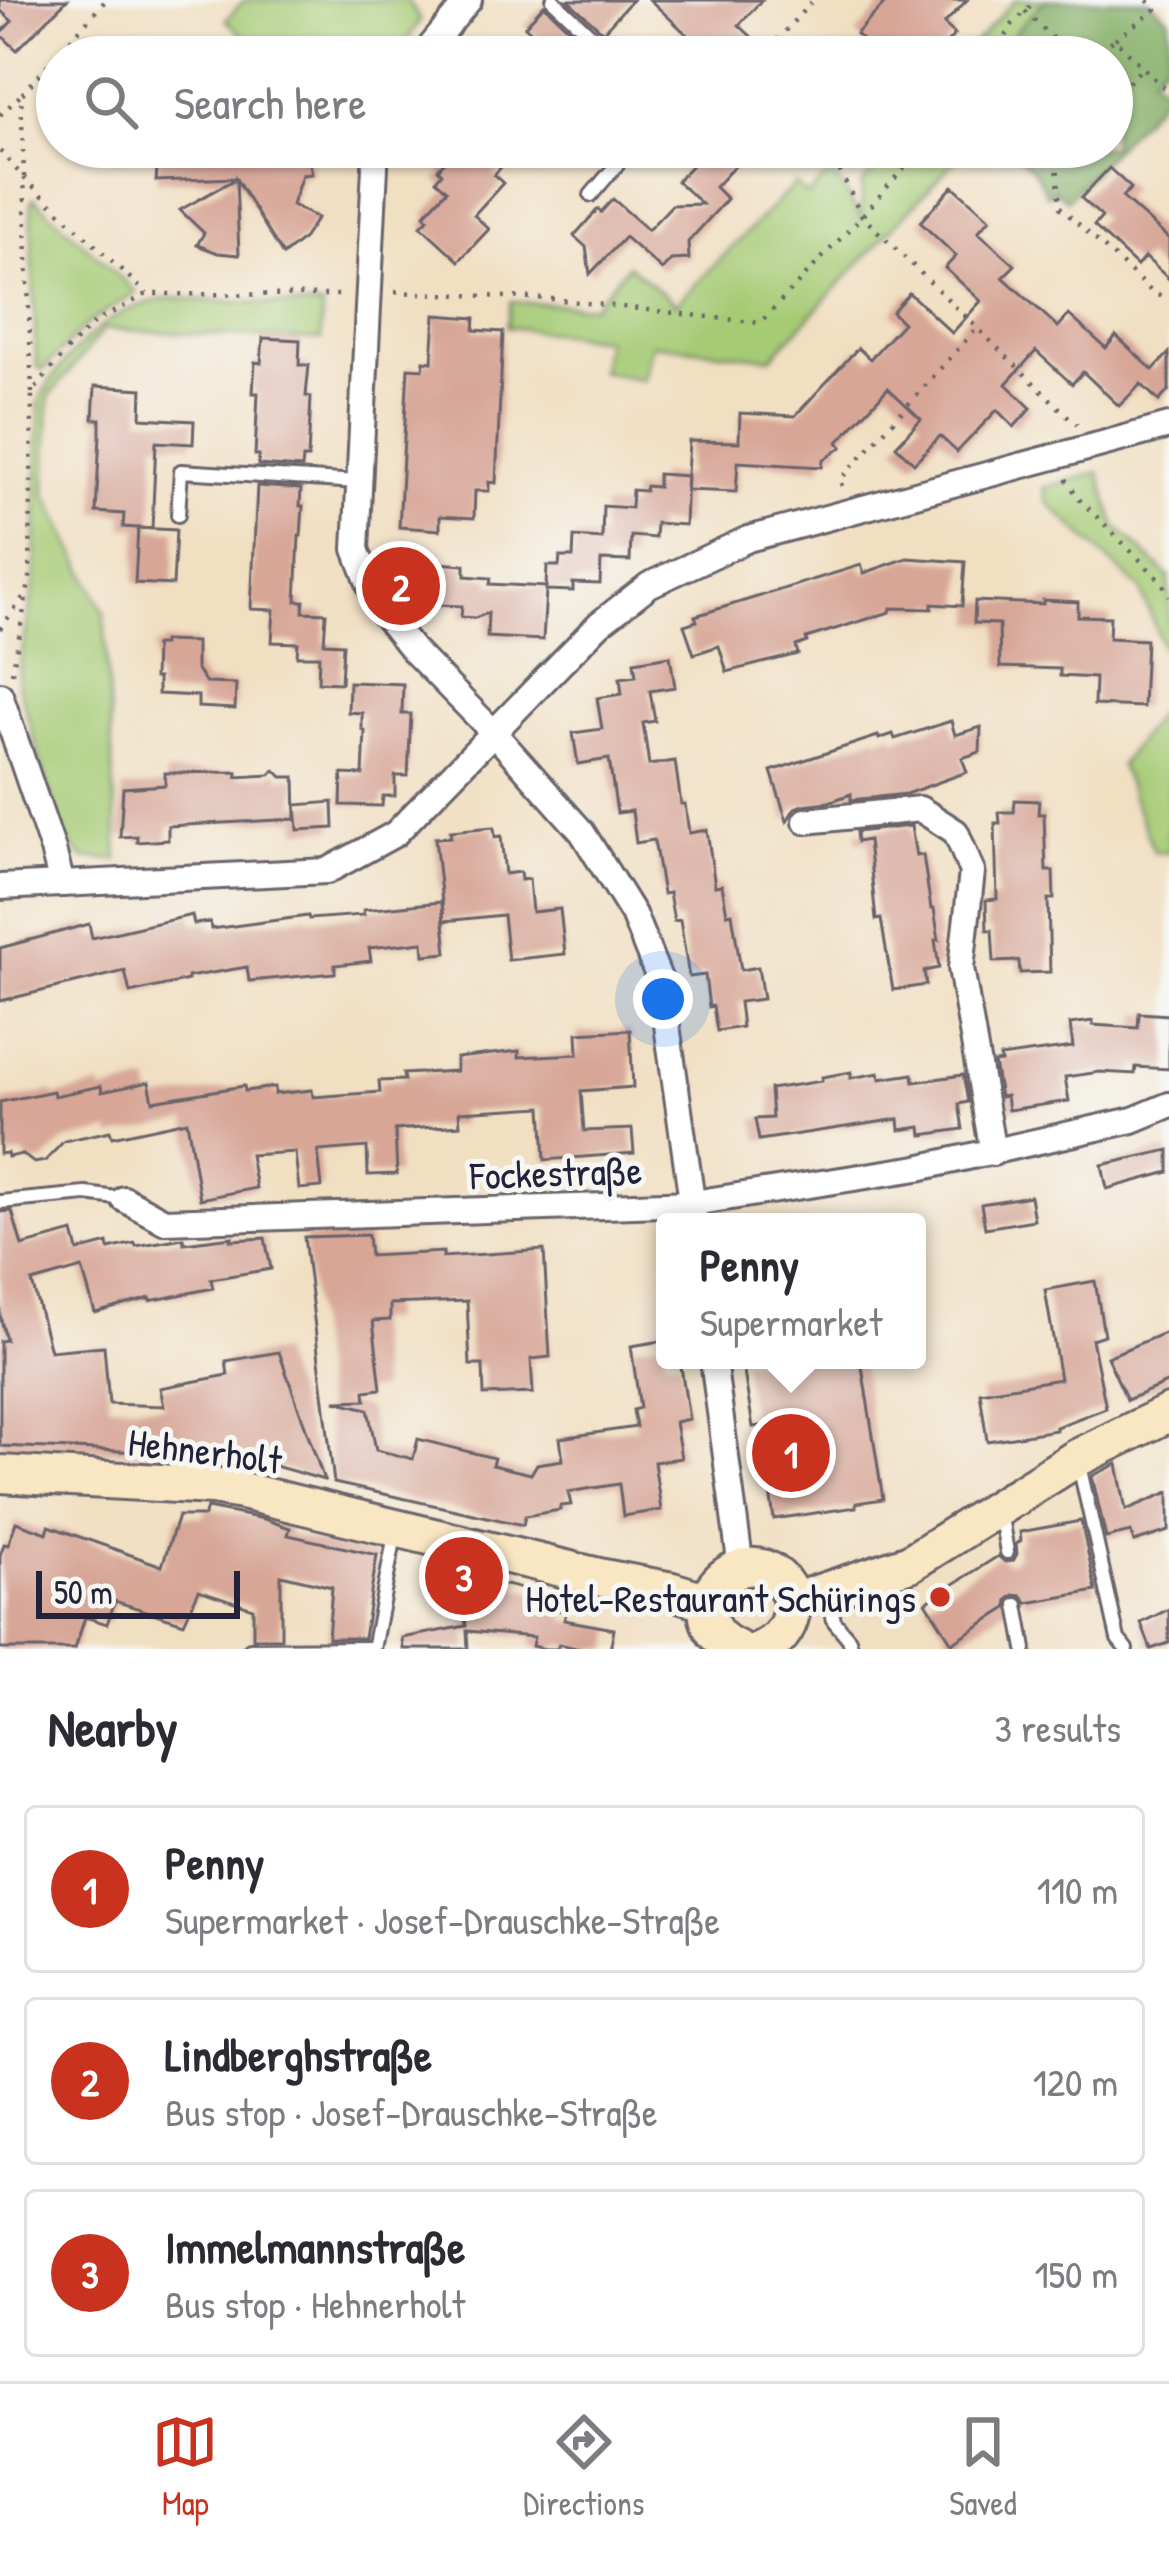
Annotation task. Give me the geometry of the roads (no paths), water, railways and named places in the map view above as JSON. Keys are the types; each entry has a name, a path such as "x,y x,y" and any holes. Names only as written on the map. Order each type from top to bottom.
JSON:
{"street":[{"path":"437,36 462,2"},
{"path":"375,168 356,549 378,608 582,832 633,914 661,983 694,1212"},
{"path":"0,887 327,871 395,834 599,624 649,585 748,539 1169,426"},
{"path":"0,695 62,884"},
{"path":"806,821 920,809 956,832 972,872 962,968 993,1153"},
{"name":"Fockestraße","path":"124,1199 164,1221 694,1212 993,1153 1133,1120 1169,1106"},
{"path":"714,1369 741,1568"},
{"path":"792,1602 910,1562 1078,1458 1169,1413"},
{"name":"Hehnerholt","path":"0,1474 242,1490 708,1602"},
{"path":"737,1649 715,1633 708,1602 714,1586 741,1568 773,1573 792,1602 788,1627 780,1639 762,1649"}],"lane":[{"path":"553,0 592,36"},
{"path":"591,195 614,168"},
{"path":"178,515 181,471 359,482"},
{"path":"0,1202 86,1194 124,1199"},
{"path":"1078,1458 1118,1639 1126,1649"},
{"path":"999,1505 1007,1552"},
{"path":"250,1649 373,1648 397,1528"},
{"path":"827,1591 834,1621 852,1649"},
{"path":"1017,1605 1025,1649"}],"place":[{"name":"Lindberghstraße","path":"401,586"},
{"name":"Penny","path":"791,1453"},
{"name":"Immelmannstraße","path":"464,1576"},
{"name":"Hotel-Restaurant Schürings","path":"940,1597"}]}
